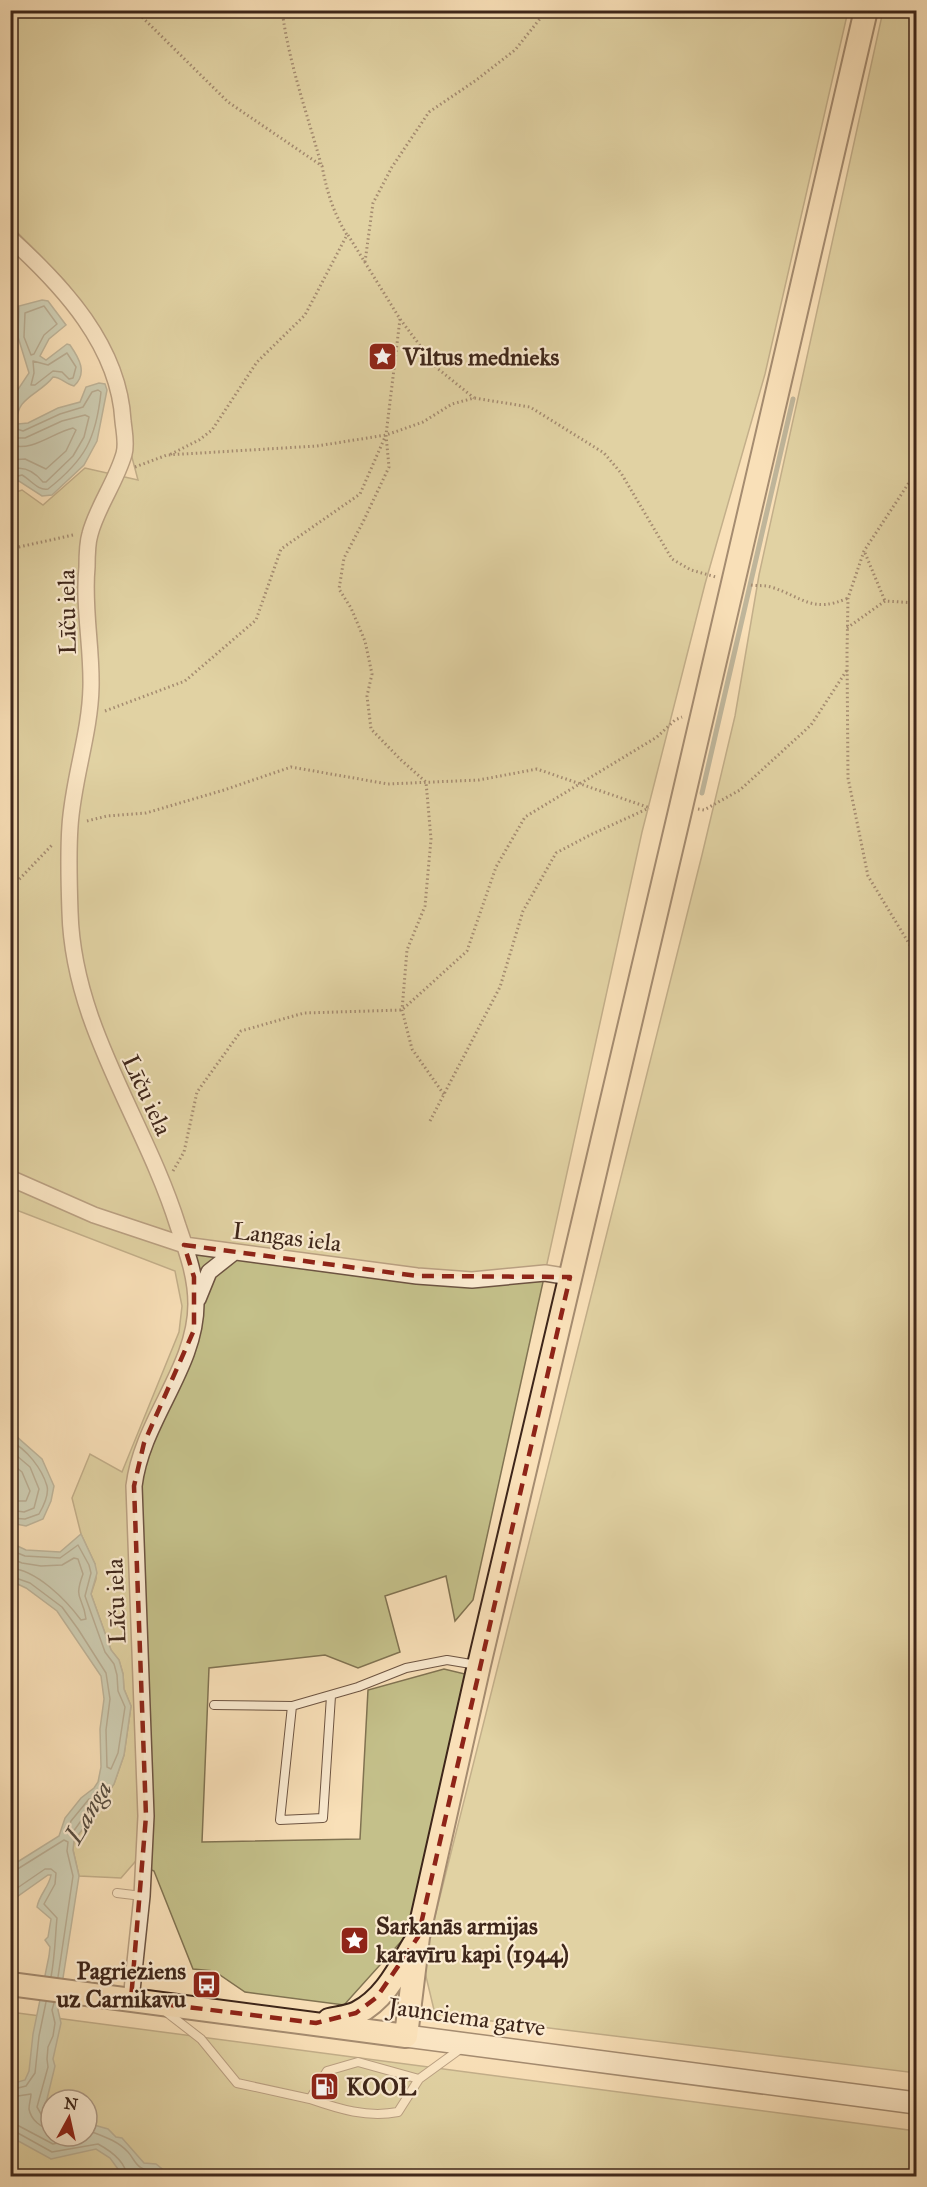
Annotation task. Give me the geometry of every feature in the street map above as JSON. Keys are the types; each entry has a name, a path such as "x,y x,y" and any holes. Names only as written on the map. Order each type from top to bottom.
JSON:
{"main road":[{"path":"406,2036 418,1937 479,1665 866,10"},
{"path":"315,2023 356,2013 377,1997 389,1985 418,1937"},
{"name":"Jaunciema gatve","path":"10,1984 916,2103"},
{"path":"380,2031 389,1985"}],"street":[{"name":"Līču iela","path":"10,238 41,266 77,307 110,365 123,407 125,450 117,474 90,534 86,572 91,687 89,717 70,826 70,917 78,972 94,1030 164,1185 194,1277 196,1305 194,1330 186,1352 144,1443 136,1466 134,1486 146,1816 142,1896 123,1999"},
{"name":"Langas iela","path":"10,1178 94,1215 184,1245 417,1276 472,1280 545,1273 570,1277"},
{"path":"196,1305 209,1272 234,1253"}],"lane":[{"path":"214,1705 292,1706 332,1695 406,1668 447,1660 479,1665"},
{"path":"292,1706 280,1820 323,1818 332,1695"},
{"path":"117,1893 142,1896"},
{"path":"154,2003 201,2039 237,2083 310,2099 348,2112 384,2115 398,2112 419,2079 466,2045"},
{"path":"310,2099 327,2071 358,2062 419,2079"}],"path":[{"path":"126,10 140,15"},
{"path":"138,10 140,15 228,102 322,166"},
{"path":"282,10 298,89 335,216 400,319 437,368 474,398"},
{"path":"365,262 373,203 392,167 429,112 476,81 515,50 547,10"},
{"path":"117,474 167,455 199,440 212,430 257,362 305,315 348,234"},
{"path":"400,319 386,435 388,467 344,558 339,589 351,608 365,641 372,674 367,696 371,729 426,782 431,839 425,906 407,950 402,1010 412,1049 445,1096"},
{"path":"167,455 317,446 386,435 423,422 452,404 474,398 531,407 604,453 621,473 672,559 691,570 732,582 770,587 808,603 832,605 848,598"},
{"path":"89,717 185,681 256,620 281,549 360,494 386,435"},
{"path":"916,472 864,551 848,598 847,628 848,778 868,876 916,955"},
{"path":"10,549 61,536 90,534"},
{"path":"864,551 885,601"},
{"path":"847,628 885,601 916,603"},
{"path":"681,807 704,810 740,790 811,725 847,669"},
{"path":"164,1185 184,1152 197,1092 241,1031 304,1013 402,1010 467,951 496,867 525,817 657,737 675,720 704,709"},
{"path":"10,889 70,826 107,816 146,813 291,767 388,784 479,780 537,769 650,808 556,853 523,911 500,987 430,1121"}],"highlighted area":[{"path":"184,1245 417,1276 570,1277 418,1937 377,1997 356,2013 316,2023 131,2000 146,1816 134,1486 144,1443 194,1330 194,1277"}],"shaded area":[{"path":"11,11 848,11 765,374 705,584 642,832 473,1600 455,1621 446,1576 385,1596 400,1652 358,1668 325,1655 209,1668 202,1842 360,1839 368,1690 444,1669 465,1674 407,1935 344,2005 245,1992 214,1971 193,1969 154,1871 135,1862 121,1878 79,1876 73,1850 74,1841 114,1784 124,1755 131,1706 124,1689 119,1660 111,1650 91,1594 96,1579 95,1564 81,1534 72,1498 90,1454 122,1472 179,1332 182,1306 175,1271 11,1208 10,494 22,490 43,505 85,468 138,480 96,322 64,280 11,226"},
{"path":"883,11 916,11 916,2073 435,2014 423,1964 735,716 759,575"},
{"path":"10,2012 916,2131 916,2176 11,2176"}],"water":[{"path":"42,300 48,301 66,325 49,339 40,356 46,360 67,344 70,345 79,360 81,376 74,386 53,377 24,402 18,415 18,424 28,423 58,408 80,402 86,387 99,383 105,384 107,390 97,441 84,465 52,495 42,496 19,481 10,484 11,400 29,373 18,337 19,306"},
{"path":"11,1435 17,1437 42,1459 54,1486 51,1501 43,1519 26,1526 11,1523"},
{"name":"Langa","path":"81,1534 97,1573 91,1594 111,1650 119,1660 124,1689 131,1706 124,1755 114,1784 74,1841 73,1850 79,1876 58,2010 61,2023 53,2059 55,2066 50,2088 39,2088 39,2148 99,2148 99,2126 108,2129 116,2137 122,2138 144,2163 156,2164 171,2176 123,2176 110,2158 96,2149 51,2159 11,2137 11,2077 18,2082 25,2080 29,2071 33,2034 49,1956 50,1947 45,1940 48,1937 51,1919 37,1907 51,1875 11,1901 11,1866 59,1836 65,1818 98,1782 101,1767 100,1729 104,1699 101,1676 57,1611 26,1588 11,1581 11,1543 26,1550 60,1552"}],"waterway":[{"path":"702,793 793,399"}],"place":[{"name":"Viltus mednieks","path":"382,357"},
{"name":"Sarkanās armijas karavīru kapi (1944)","path":"355,1940"},
{"name":"Pagrieziens uz Carnikavu","path":"207,1985"},
{"name":"KOOL","path":"325,2087"}]}
